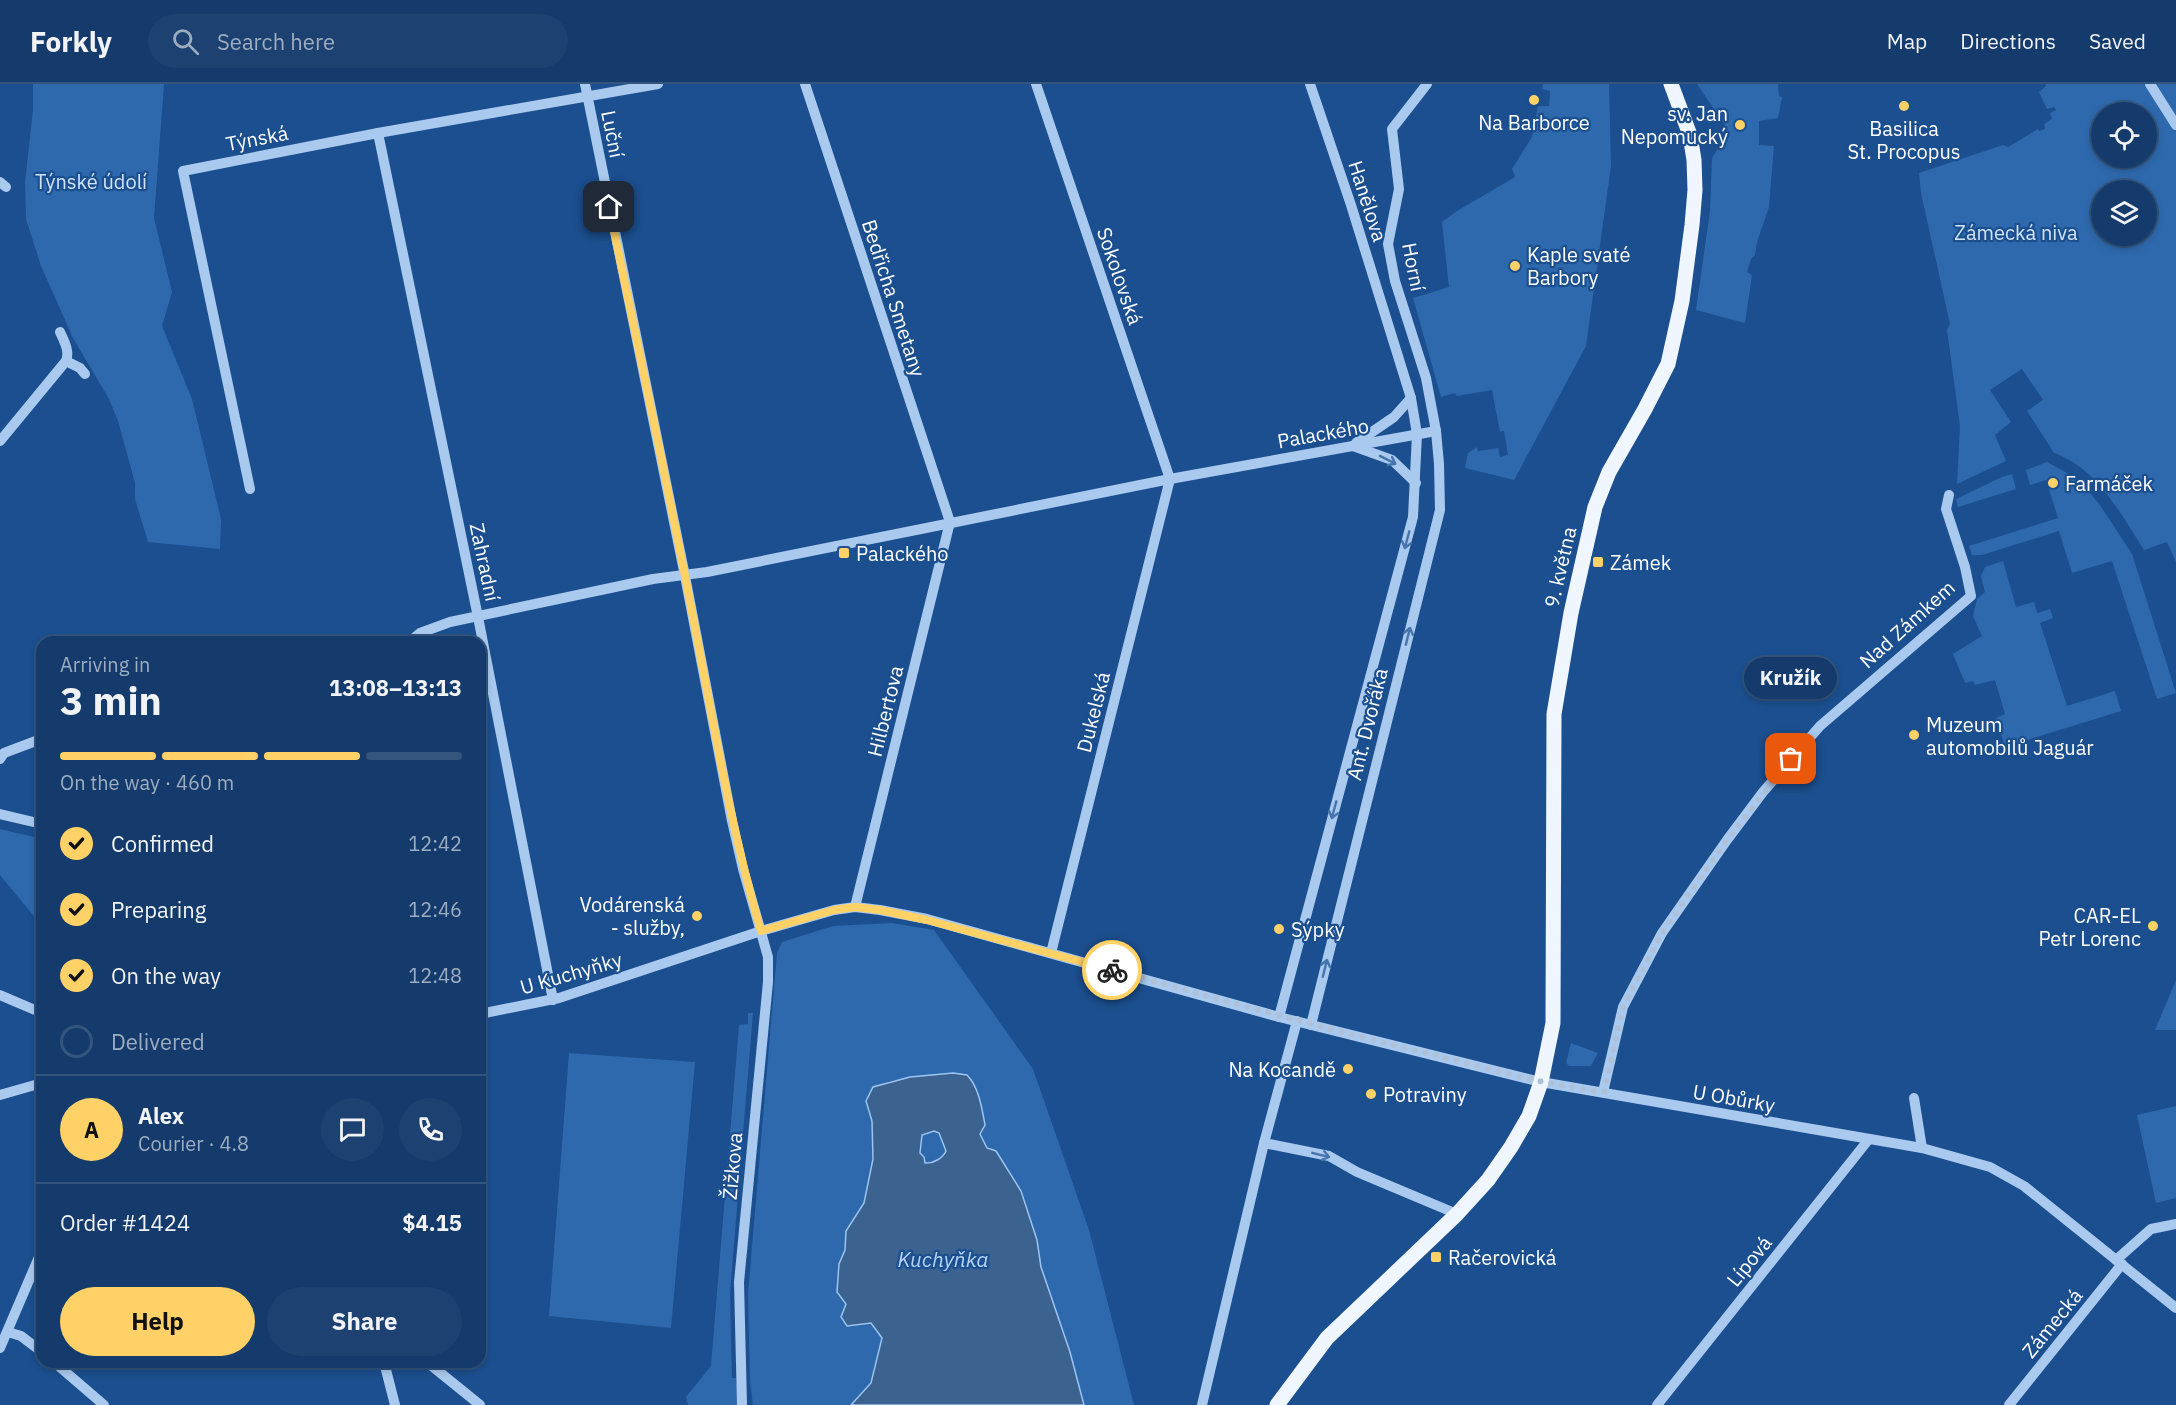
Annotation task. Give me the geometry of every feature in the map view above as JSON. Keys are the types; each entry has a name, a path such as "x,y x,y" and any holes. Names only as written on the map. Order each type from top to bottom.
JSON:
{"main road":[{"name":"9. května","path":"1541,1082 1553,1023 1554,714 1571,613 1595,507 1609,472 1668,364 1685,279 1695,190 1694,160 1690,135 1671,84"},
{"path":"1277,1405 1327,1338 1457,1214 1488,1180 1511,1148 1528,1116 1541,1082"}],"street":[{"name":"Týnská","path":"250,489 183,171 586,89 658,84"},
{"name":"Bedřicha Smetany","path":"805,84 950,522"},
{"name":"Sokolovská","path":"1036,84 1170,479"},
{"name":"Hanělova","path":"1310,84 1412,398 1417,434"},
{"name":"Horní","path":"1427,84 1392,129 1399,189 1388,244 1395,281 1426,378 1436,430"},
{"path":"2150,84 2176,125"},
{"name":"Luční","path":"586,89 685,576 732,821 761,931"},
{"name":"Zahradní","path":"378,133 482,636"},
{"path":"0,441 66,361 68,356 66,346 60,332"},
{"path":"66,361 86,374"},
{"path":"1353,446 1394,417 1412,398"},
{"name":"Palackého","path":"416,636 434,627 653,579 685,576 1170,479 1436,430"},
{"name":"Ant. Dvořáka","path":"1311,1025 1440,510 1436,430"},
{"name":"Ant. Dvořáka","path":"1279,1017 1413,517 1417,434"},
{"path":"1353,446 1392,460 1416,483"},
{"name":"Dukelská","path":"1051,953 1170,479"},
{"name":"Nad Zámkem","path":"1604,1092 1623,1007 1662,933 1727,840 1763,792 1820,726 1971,596 1965,567 1946,509 1949,495"},
{"name":"Hilbertova","path":"855,907 950,522"},
{"name":"Zahradní","path":"486,658 553,1000"},
{"path":"0,759 4,753 36,742"},
{"path":"0,814 36,823"},
{"name":"U Kuchyňky","path":"486,1013 553,1000 761,931 834,910 855,907 927,920 1297,1022 1541,1082"},
{"name":"Žižkova","path":"742,1405 739,1282 768,982 768,957 761,931"},
{"path":"0,995 36,1010"},
{"path":"1202,1405 1264,1143 1297,1022"},
{"name":"U Obůrky","path":"1541,1082 1922,1148 1990,1167 2024,1186 2176,1308"},
{"path":"0,1095 36,1085"},
{"path":"1914,1098 1922,1148"},
{"name":"Lípová","path":"1657,1405 1869,1139"},
{"path":"1264,1143 1329,1156 1358,1172 1457,1214"},
{"name":"Zámecká","path":"2009,1405 2119,1262 2151,1229 2176,1224"},
{"path":"0,1348 6,1327 36,1263"},
{"path":"6,1327 36,1347"},
{"path":"61,1368 104,1405"},
{"path":"386,1368 395,1405"},
{"path":"434,1368 480,1405"}],"green space":[{"name":"Týnské údolí","path":"33,84 164,84 154,218 172,292 162,326 192,399 221,519 220,549 148,542 135,499 135,483 118,421 109,399 73,338 41,266 26,219 25,182 33,110"},
{"path":"1543,84 1609,84 1611,166 1586,346 1514,480 1465,468 1468,453 1477,447 1478,451 1498,448 1500,457 1508,455 1504,431 1500,432 1492,390 1457,396 1455,393 1441,397 1413,298 1449,287 1442,222 1515,177 1512,169 1532,137 1538,106 1549,106 1550,91 1542,89"},
{"path":"1697,84 1778,84 1779,96 1782,97 1778,118 1759,121 1759,145 1774,146 1769,207 1755,255 1751,259 1747,272 1752,275 1745,323 1696,310 1710,211 1712,158 1724,139 1726,127"},
{"name":"Zámecká niva","path":"2045,84 2176,84 2176,562 2167,542 2144,550 2117,507 2095,481 2083,469 2054,453 2027,411 2043,400 2022,369 1990,390 2011,422 1995,435 2006,461 1957,484 1960,426 1947,330 1950,324 1921,193 1919,173 2003,145 2008,147 2038,129 2039,131 2045,129 2044,124 2052,119 2050,113 2056,110 2054,107 2047,109 2039,92 2046,86"},
{"path":"2047,462 2078,479 2100,505 2132,554 2176,693 2157,699 2112,561 2072,573 2059,531 1982,555 1972,555 1969,546 2058,518 2046,480 2030,485 2026,470"},
{"path":"2012,474 2016,489 1958,507 1956,499"},
{"path":"2003,561 2016,607 2034,602 2037,613 2050,609 2053,618 2040,623 2067,706 2115,691 2121,711 2005,747 1996,718 2005,714 1995,680 1975,685 1973,681 1965,683 1953,654 1982,636 1973,616 1977,599 1985,592 1981,576 1985,567"},
{"path":"0,829 36,838 36,919 0,875"},
{"path":"892,923 934,930 1033,1069 1089,1230 1134,1405 1084,1405 1070,1352 1041,1267 1037,1240 1022,1192 996,1151 987,1148 980,1133 985,1125 953,1073 889,1081 866,1101 872,1121 873,1159 864,1203 846,1231 845,1250 839,1264 882,1338 871,1383 851,1405 753,1405 750,1382 748,1294 777,953 782,942 833,926"},
{"path":"2176,980 2176,1030 2155,1030"},
{"path":"748,1013 753,1013 730,1293 732,1378 736,1378 739,1405 688,1405 686,1397 711,1366 739,1025 748,1024"},
{"path":"1571,1043 1598,1053 1591,1066 1569,1066 1566,1063"},
{"path":"569,1053 695,1062 671,1328 549,1316"},
{"path":"2176,1106 2176,1198 2156,1203 2137,1115"},
{"path":"934,1131 939,1133 946,1150 937,1160 925,1163 920,1142 922,1135"}],"water":[{"name":"Kuchyňka","path":"953,1073 967,1075 971,1080 979,1098 985,1125 980,1134 987,1148 996,1151 1021,1191 1037,1240 1041,1267 1070,1352 1084,1405 851,1405 871,1383 882,1338 871,1323 847,1326 841,1317 846,1304 837,1292 839,1264 845,1250 846,1231 864,1203 873,1159 872,1121 866,1101 873,1087 910,1077","holes":["934,1131 939,1133 946,1151 937,1160 925,1163 920,1153 922,1135"]}],"way so far":[{"path":"1112,970 1297,1022 1567,1088 1604,1092 1623,1007 1662,933 1727,840 1791,759"}],"place":[{"name":"Na Barborce","path":"1534,100"},
{"name":"Basilica St. Procopus","path":"1904,106"},
{"name":"sv. Jan Nepomucký","path":"1740,125"},
{"name":"Kaple svaté Barbory","path":"1515,266"},
{"name":"Farmáček","path":"2053,483"},
{"name":"Palackého","path":"844,553"},
{"name":"Zámek","path":"1598,562"},
{"name":"Muzeum automobilů Jaguár","path":"1914,735"},
{"name":"Kružík","path":"1791,759"},
{"name":"Vodárenská - služby,","path":"697,916"},
{"name":"CAR-EL Petr Lorenc","path":"2153,926"},
{"name":"Sýpky","path":"1279,929"},
{"name":"Na Kocandě","path":"1348,1069"},
{"name":"Potraviny","path":"1371,1094"},
{"name":"Račerovická","path":"1436,1257"}],"route":[{"path":"609,207 685,576 732,821 761,931 834,910 855,907 927,920 1112,970"}]}
